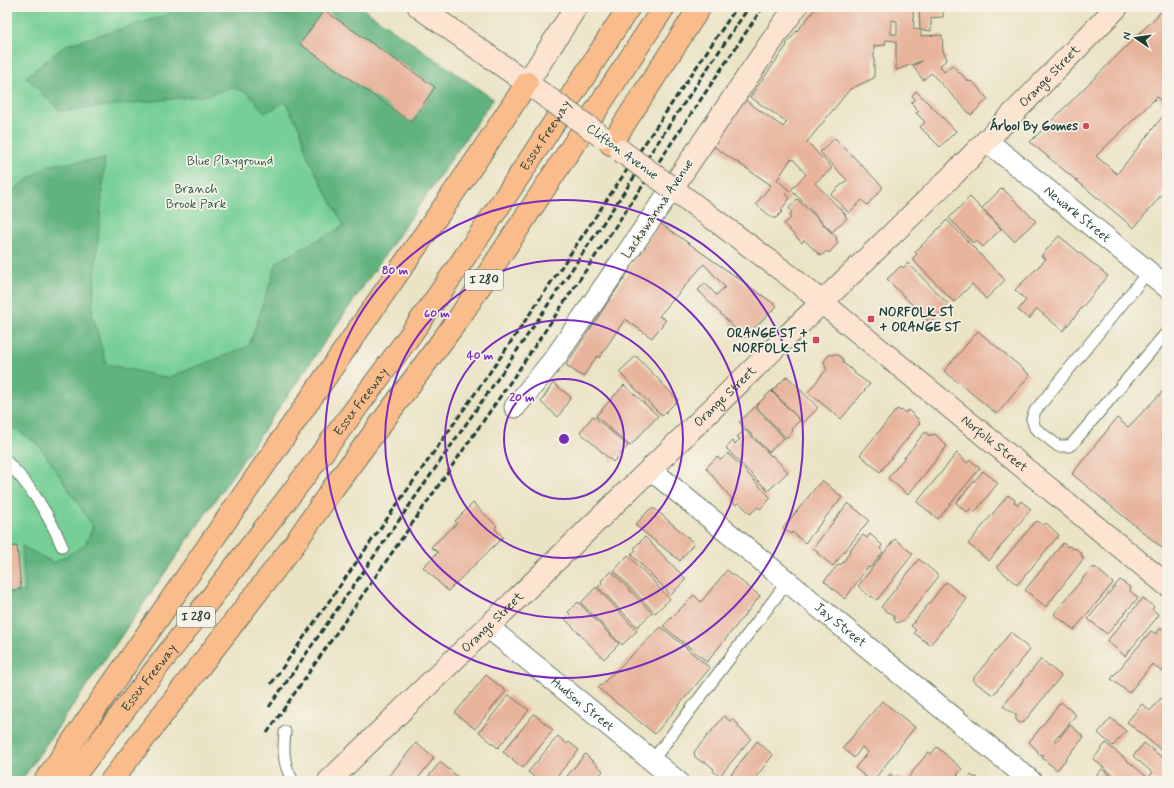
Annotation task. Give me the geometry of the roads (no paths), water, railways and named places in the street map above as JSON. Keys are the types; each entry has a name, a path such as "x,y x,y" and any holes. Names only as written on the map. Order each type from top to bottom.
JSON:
{"highway":[{"name":"Essex Freeway","path":"70,781 407,339 490,221 629,7"},
{"name":"I 280","path":"111,781 294,546 331,491 459,318 664,7"},
{"path":"611,144 700,7"},
{"path":"45,781 477,159 527,83"}],"main road":[{"name":"Clifton Avenue","path":"419,7 672,188 791,276 822,302"},
{"path":"527,83 576,7"},
{"name":"Lackawanna Avenue","path":"672,188 796,7"},
{"name":"Orange Street","path":"328,781 987,141 1117,7"},
{"name":"Norfolk Street","path":"822,302 1167,585"}],"street":[{"name":"Newark Street","path":"987,141 1167,287"},
{"name":"Lackawanna Avenue","path":"515,407 555,358 672,188"},
{"name":"Jay Street","path":"650,469 1031,781"},
{"name":"Hudson Street","path":"488,627 677,781"}],"lane":[{"path":"1148,272 1036,411 1032,420 1035,428 1058,446 1068,446 1073,443 1167,332"},
{"path":"7,462 22,479 44,510 62,546"},
{"path":"652,761 788,581"},
{"path":"285,732 285,765 292,781"}],"railway":[{"path":"271,684 502,355 737,7"},
{"path":"269,707 510,361 749,7"},
{"path":"267,733 520,368 763,7"}],"place":[{"name":"Árbol By Gomes","path":"1086,126"},
{"name":"NORFOLK ST + ORANGE ST","path":"871,319"},
{"name":"ORANGE ST + NORFOLK ST","path":"816,340"}],"park label":[{"name":"Blue Playground","path":"230,161"},
{"name":"Branch Brook Park","path":"196,196"}]}
